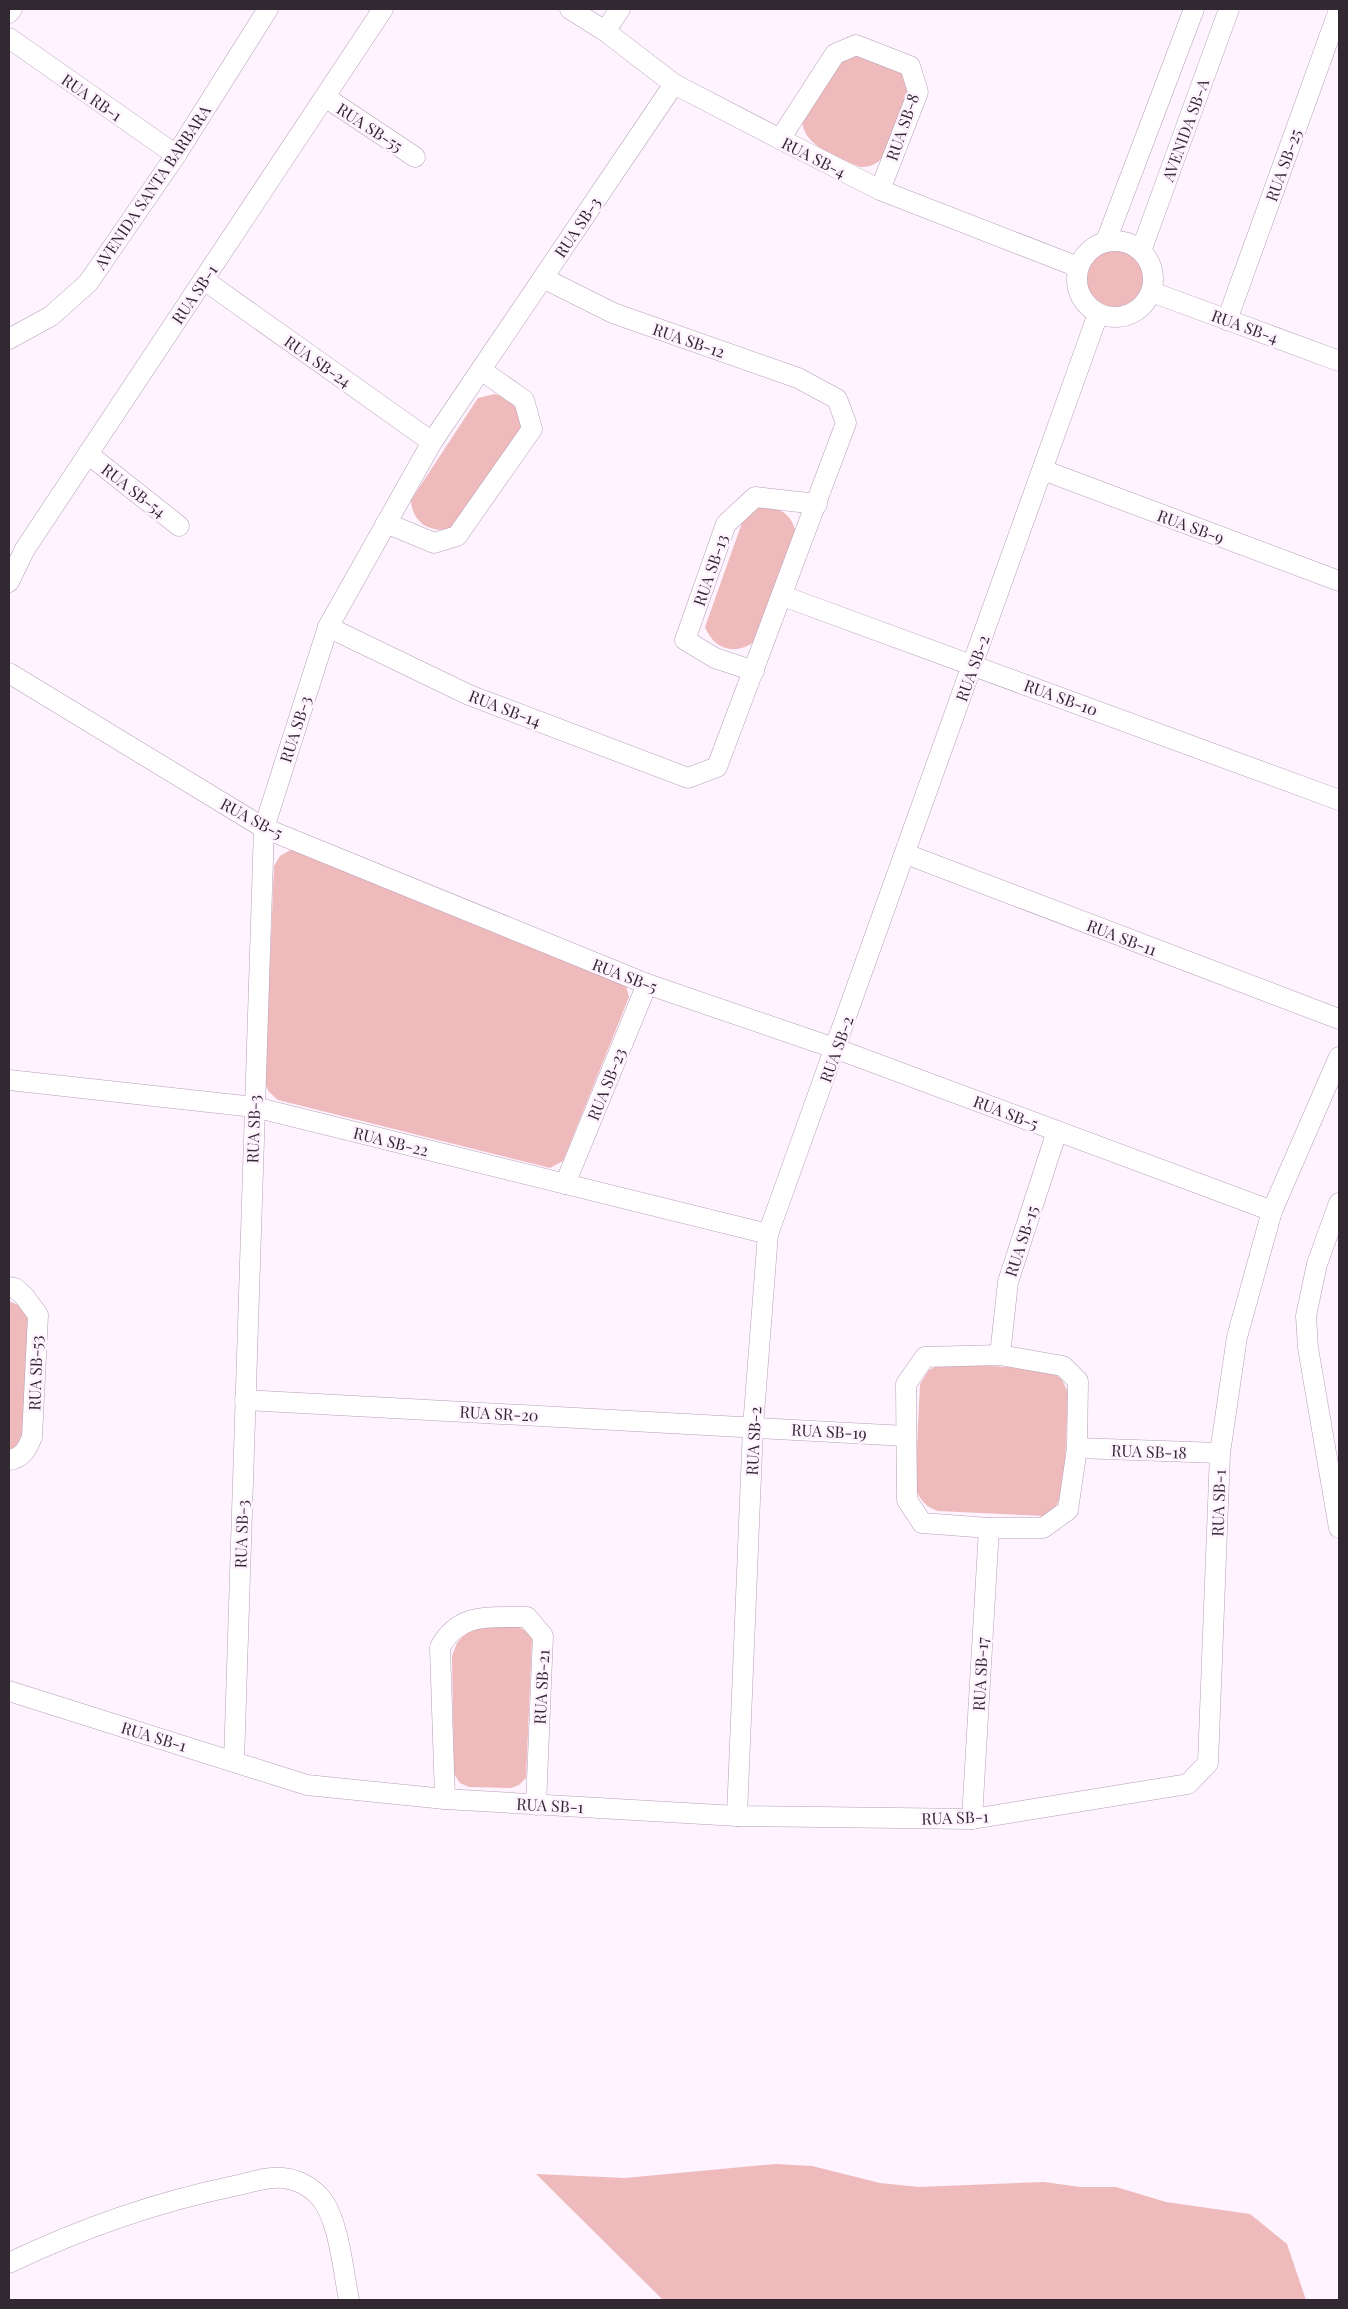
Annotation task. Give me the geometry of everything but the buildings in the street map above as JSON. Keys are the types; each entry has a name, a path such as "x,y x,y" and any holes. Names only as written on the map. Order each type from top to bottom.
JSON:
{"street":[{"path":"9,13 12,9"},
{"name":"AVENIDA SANTA BARBARA","path":"9,339 51,316 88,283 176,155 268,9"},
{"name":"RUA SB-1","path":"9,582 25,549 383,9"},
{"name":"RUA SB-4","path":"570,9 605,31 674,84 780,140 880,190 1078,267"},
{"path":"605,31 620,9"},
{"name":"AVENIDA SB-A","path":"1106,242 1194,9"},
{"name":"AVENIDA SB-A","path":"1141,251 1229,9"},
{"name":"RUA SB-25","path":"1227,320 1339,10"},
{"name":"RUA RB-1","path":"9,38 176,155"},
{"name":"RUA SB-8","path":"780,140 835,54 856,45 910,66 918,92 880,190"},
{"name":"RUA SB-3","path":"234,1760 264,828 328,627 432,442 674,84"},
{"name":"RUA SB-55","path":"325,97 415,157"},
{"path":"1118,241 1130,244 1141,251 1152,270 1152,292 1145,303 1136,312 1124,317 1111,318 1098,314 1090,308 1078,289 1078,267 1085,256 1094,247 1106,242 1118,241"},
{"name":"RUA SB-12","path":"543,278 613,313 798,378 837,399 846,423 817,504"},
{"name":"RUA SB-24","path":"204,280 432,442"},
{"name":"RUA SB-4","path":"1152,292 1339,361"},
{"name":"RUA SB-2","path":"737,1816 753,1427 768,1234 906,854 1098,314"},
{"path":"386,524 434,544 457,536 532,429 524,400 481,370"},
{"name":"RUA SB-54","path":"88,454 179,526"},
{"name":"RUA SB-9","path":"1042,470 1339,581"},
{"name":"RUA SB-13","path":"754,671 715,658 685,640 726,524 755,497 817,504"},
{"path":"754,671 817,504"},
{"name":"RUA SB-10","path":"783,596 974,664 1339,800"},
{"name":"RUA SB-14","path":"328,627 470,695 688,778 716,767 754,671"},
{"name":"RUA SB-5","path":"9,673 264,828 646,984 836,1048 1272,1211"},
{"name":"RUA SB-11","path":"906,854 1339,1019"},
{"name":"RUA SB-23","path":"565,1184 646,984"},
{"name":"RUA SB-1","path":"9,1691 234,1760 307,1785 445,1799 737,1816 972,1819 1188,1784 1208,1763 1220,1453 1237,1337 1272,1211 1339,1056"},
{"name":"RUA SB-22","path":"9,1080 254,1107 768,1234"},
{"name":"RUA SB-15","path":"1000,1355 1008,1282 1057,1131"},
{"path":"1339,1203 1317,1264 1306,1316 1308,1348 1339,1528"},
{"name":"RUA SB-53","path":"9,1287 14,1288 24,1296 38,1316 32,1437 26,1452 16,1459 9,1460"},
{"path":"1000,1355 1063,1366 1078,1381 1077,1448 1068,1510 1043,1528 988,1528 922,1523 907,1500 906,1384 925,1357 1000,1355"},
{"name":"RUA SR-20","path":"245,1400 753,1427"},
{"name":"RUA SB-19","path":"753,1427 906,1436"},
{"name":"RUA SB-18","path":"1077,1448 1220,1453"},
{"name":"RUA SB-17","path":"972,1819 988,1528"},
{"name":"RUA SB-21","path":"445,1799 440,1647 446,1636 469,1619 527,1617 543,1636 536,1804"},
{"path":"9,2263 67,2237 163,2204 216,2190 281,2178 306,2186 326,2204 334,2224 349,2300"}],"shaded area":[{"path":"854,53 901,68 909,89 883,156 879,161 865,167 860,167 842,159 815,144 808,137 802,119 840,63"},
{"path":"1109,251 1121,251 1131,255 1139,263 1143,279 1139,295 1131,303 1121,307 1109,307 1099,303 1091,295 1087,285 1087,273 1091,263 1099,255"},
{"path":"495,394 506,399 515,407 520,417 521,430 450,529 435,529 423,524 418,520 412,508 411,500 478,398"},
{"path":"761,506 783,512 790,519 795,530 755,641 748,646 740,648 726,648 714,641 705,627 743,520 754,509"},
{"path":"294,848 625,982 629,997 563,1161 550,1168 278,1100 269,1092 265,1084 274,866 280,856"},
{"path":"9,1301 20,1306 29,1317 27,1440 9,1456"},
{"path":"943,1363 1051,1370 1062,1380 1068,1392 1064,1490 1056,1506 1043,1516 938,1511 927,1505 919,1496 915,1488 920,1384 929,1370"},
{"path":"515,1625 526,1631 532,1639 526,1778 519,1785 511,1788 469,1787 460,1783 454,1774 452,1656 457,1643 470,1628"},
{"path":"776,2164 812,2166 880,2183 919,2187 1044,2182 1080,2187 1116,2187 1166,2202 1250,2214 1287,2244 1306,2300 663,2300 536,2174 625,2178"}]}
